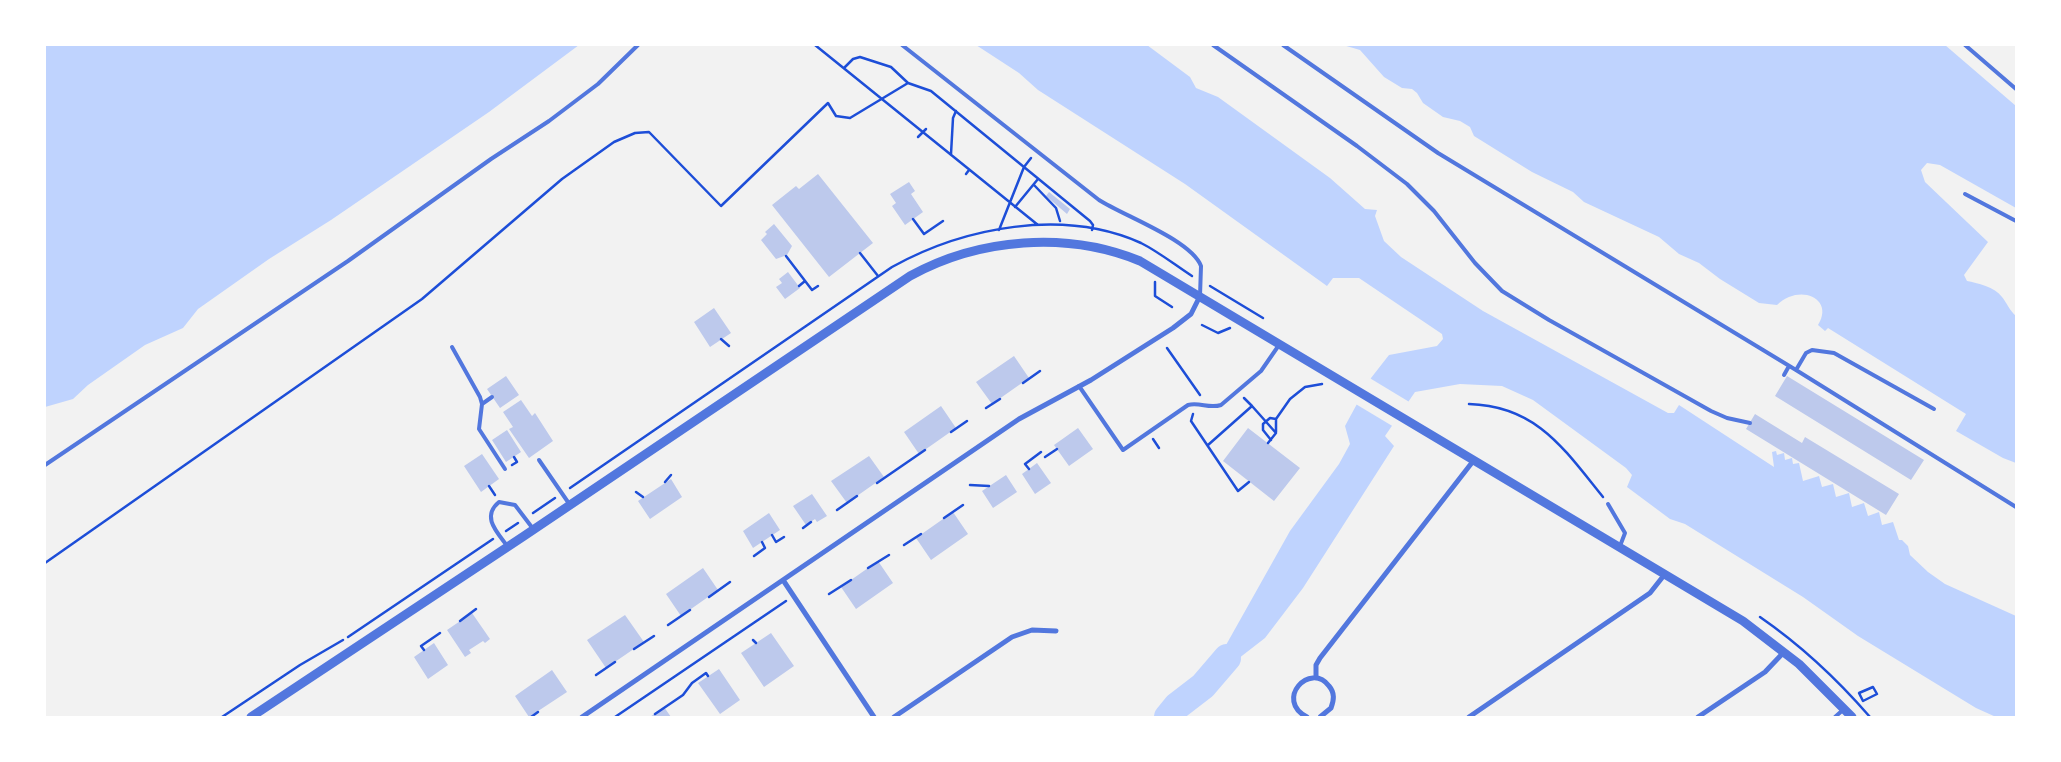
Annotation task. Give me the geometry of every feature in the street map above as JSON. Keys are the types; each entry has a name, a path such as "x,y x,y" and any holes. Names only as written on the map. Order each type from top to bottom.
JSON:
{"street":[{"path":"251,717 534,530 899,282 926,268 960,255 990,247 1022,243 1056,242 1090,246 1140,261 1344,381 1743,621 1785,652 1852,717"},
{"path":"582,717 1019,419 1079,386 1173,328 1191,314 1200,296"},
{"path":"1316,678 1316,664 1320,658 1474,459"},
{"path":"1469,717 1650,593 1665,574"},
{"path":"782,580 874,717"},
{"path":"894,717 1012,637 1032,630 1056,631"},
{"path":"1698,717 1765,672 1785,652"},
{"path":"1307,717 1298,710 1295,704 1295,691 1303,681 1316,678 1328,684 1334,695 1331,708 1320,717"}],"lane":[{"path":"45,464 348,262 491,159 549,122 598,84 638,45"},
{"path":"902,45 1099,200 1118,212 1170,238 1190,252 1201,266 1200,296"},
{"path":"1213,45 1400,178 1429,206 1475,263 1502,291 1549,320 1711,411 1727,418 1750,422"},
{"path":"1284,45 1438,153 1796,370 2016,507"},
{"path":"1966,45 2016,89"},
{"path":"1965,194 2016,221"},
{"path":"1079,386 1123,450 1188,405 1197,404 1215,407 1226,402 1261,371 1281,344"},
{"path":"452,347 476,387 482,404 480,430 505,469"},
{"path":"1796,370 1806,353 1812,350 1834,353 1934,409"},
{"path":"1784,375 1789,366"},
{"path":"482,404 492,397"},
{"path":"539,460 570,505"},
{"path":"508,547 491,522 489,515 493,506 499,502 515,505 534,530"},
{"path":"1608,504 1624,533 1620,546"},
{"path":"1835,717 1844,709"}],"path":[{"path":"815,45 1039,226"},
{"path":"844,68 853,59 860,57 891,67 908,83 931,90 1093,225 1092,230"},
{"path":"865,85 867,81"},
{"path":"45,563 422,300 562,179 614,142 635,133 649,132 721,206 828,103 836,116 850,118 908,83"},
{"path":"951,155 953,118 956,111"},
{"path":"918,136 926,129"},
{"path":"999,230 1024,167"},
{"path":"966,174 969,170"},
{"path":"1015,207 1038,179"},
{"path":"986,184 989,180"},
{"path":"1034,185 1056,208 1060,221"},
{"path":"913,219 924,234 943,221"},
{"path":"860,253 878,276"},
{"path":"786,256 812,290 818,286"},
{"path":"571,487 878,276 913,256"},
{"path":"799,286 805,282"},
{"path":"1155,282 1155,296 1172,307"},
{"path":"1202,325 1218,333 1233,326"},
{"path":"721,339 729,346"},
{"path":"1167,348 1200,395"},
{"path":"1023,382 1040,371"},
{"path":"1268,444 1276,433 1276,418 1298,391 1312,384 1327,384"},
{"path":"986,408 1000,399"},
{"path":"1469,404 1497,406 1530,420 1557,441 1608,504"},
{"path":"1208,444 1252,406 1276,433"},
{"path":"1194,413 1191,421 1238,491 1249,482"},
{"path":"1265,420 1276,418"},
{"path":"1265,420 1263,430 1271,440"},
{"path":"951,432 967,421"},
{"path":"1045,457 1057,449"},
{"path":"877,483 925,450"},
{"path":"1029,469 1025,464 1042,452"},
{"path":"665,482 671,476"},
{"path":"970,485 989,486"},
{"path":"489,486 495,496"},
{"path":"636,492 643,497"},
{"path":"837,510 857,496"},
{"path":"544,506 553,499"},
{"path":"944,518 963,505"},
{"path":"507,531 519,522"},
{"path":"803,528 811,522"},
{"path":"904,545 921,534"},
{"path":"772,535 776,542 784,537"},
{"path":"222,717 300,665 344,639 493,539"},
{"path":"754,556 765,548 762,542"},
{"path":"868,568 889,555"},
{"path":"829,594 851,580"},
{"path":"709,597 730,582"},
{"path":"615,717 783,603"},
{"path":"460,622 476,609"},
{"path":"668,625 690,610"},
{"path":"424,650 421,646 440,634"},
{"path":"634,649 654,636"},
{"path":"753,640 756,643"},
{"path":"596,675 615,662"},
{"path":"655,714 683,695 692,683 706,674 708,676"},
{"path":"1873,687 1877,694 1864,701 1862,697 1859,693 1873,687"},
{"path":"1856,702 1862,697"},
{"path":"531,717 538,712"}],"water":[{"path":"45,45 579,45 489,112 331,220 269,259 198,309 183,328 145,345 88,385 73,399 45,407"},
{"path":"976,45 1147,45 1190,77 1196,88 1218,97 1330,178 1365,209 1377,210 1375,216 1384,241 1401,257 1483,311 1668,413 1674,413 1679,405 1774,467 1772,452 1776,451 1777,455 1784,453 1785,460 1792,458 1793,464 1799,463 1803,481 1819,476 1822,487 1833,484 1836,497 1849,493 1852,507 1864,503 1868,516 1879,512 1882,525 1893,522 1899,540 1902,540 1908,546 1910,555 1928,572 1945,584 2016,616 2016,717 1996,717 1976,708 1858,636 1803,597 1685,524 1670,519 1627,487 1632,475 1626,468 1533,400 1502,386 1460,384 1415,392 1385,436 1394,446 1303,588 1265,638 1203,686 1290,531 1339,464 1350,444 1345,426 1371,378 1389,355 1437,346 1443,339 1442,334 1359,278 1333,278 1327,286 1185,184 1038,90 1019,73"},
{"path":"1343,45 1945,45 2016,106 2016,208 1940,165 1927,163 1921,170 1925,182 1988,242 1964,275 1967,281 1986,286 1995,291 2002,297 2016,316 2016,463 2003,458 1956,431 1966,414 1828,328 1825,331 1818,325 1822,315 1822,307 1812,297 1795,295 1786,298 1777,305 1759,303 1720,279 1699,263 1679,254 1659,237 1584,202 1573,192 1532,172 1474,136 1470,127 1460,121 1443,117 1423,103 1412,89 1402,88 1384,77 1360,50"}],"pier":[{"path":"1368,377 1411,403 1394,427 1354,403"}],"building":[{"path":"818,174 873,243 829,277 772,205 796,186 799,189"},
{"path":"909,182 915,191 911,194 923,212 905,225 892,206 896,203 890,194"},
{"path":"1049,192 1070,209 1067,214 1046,196"},
{"path":"774,224 792,246 787,255 776,259 761,240 767,234 765,232"},
{"path":"788,272 800,288 785,299 776,287 782,283 779,279"},
{"path":"714,308 731,333 710,347 694,322"},
{"path":"1014,356 1029,378 992,404 976,382"},
{"path":"506,376 519,395 500,408 487,389"},
{"path":"1787,376 1924,460 1911,480 1775,396"},
{"path":"521,400 532,416 535,413 553,441 529,458 509,429 513,427 503,412"},
{"path":"941,406 956,428 919,454 904,432"},
{"path":"1755,414 1802,443 1805,437 1899,494 1886,515 1746,429"},
{"path":"1078,428 1093,449 1069,466 1054,445"},
{"path":"1248,428 1300,468 1274,501 1223,461"},
{"path":"507,430 521,452 506,462 492,440"},
{"path":"482,454 499,479 481,492 464,466"},
{"path":"869,456 884,477 847,503 831,481"},
{"path":"1037,463 1051,483 1035,494 1022,474"},
{"path":"1006,475 1017,492 993,508 982,491"},
{"path":"671,479 682,497 650,519 638,501"},
{"path":"812,494 827,516 817,522 815,519 806,525 793,506"},
{"path":"953,512 968,534 931,560 916,538"},
{"path":"769,513 780,530 753,548 743,531"},
{"path":"878,561 893,583 856,609 841,587"},
{"path":"703,568 718,590 681,616 666,594"},
{"path":"472,613 490,639 469,650 471,653 465,657 447,630"},
{"path":"625,615 644,642 606,668 587,640"},
{"path":"771,633 794,666 764,687 741,653"},
{"path":"434,643 448,665 428,679 414,657"},
{"path":"719,669 740,700 720,714 698,683"},
{"path":"552,670 567,692 529,717 515,696"},
{"path":"664,707 671,717 650,717"}],"waterway":[{"path":"1168,717 1177,706 1203,686 1227,658"}]}
